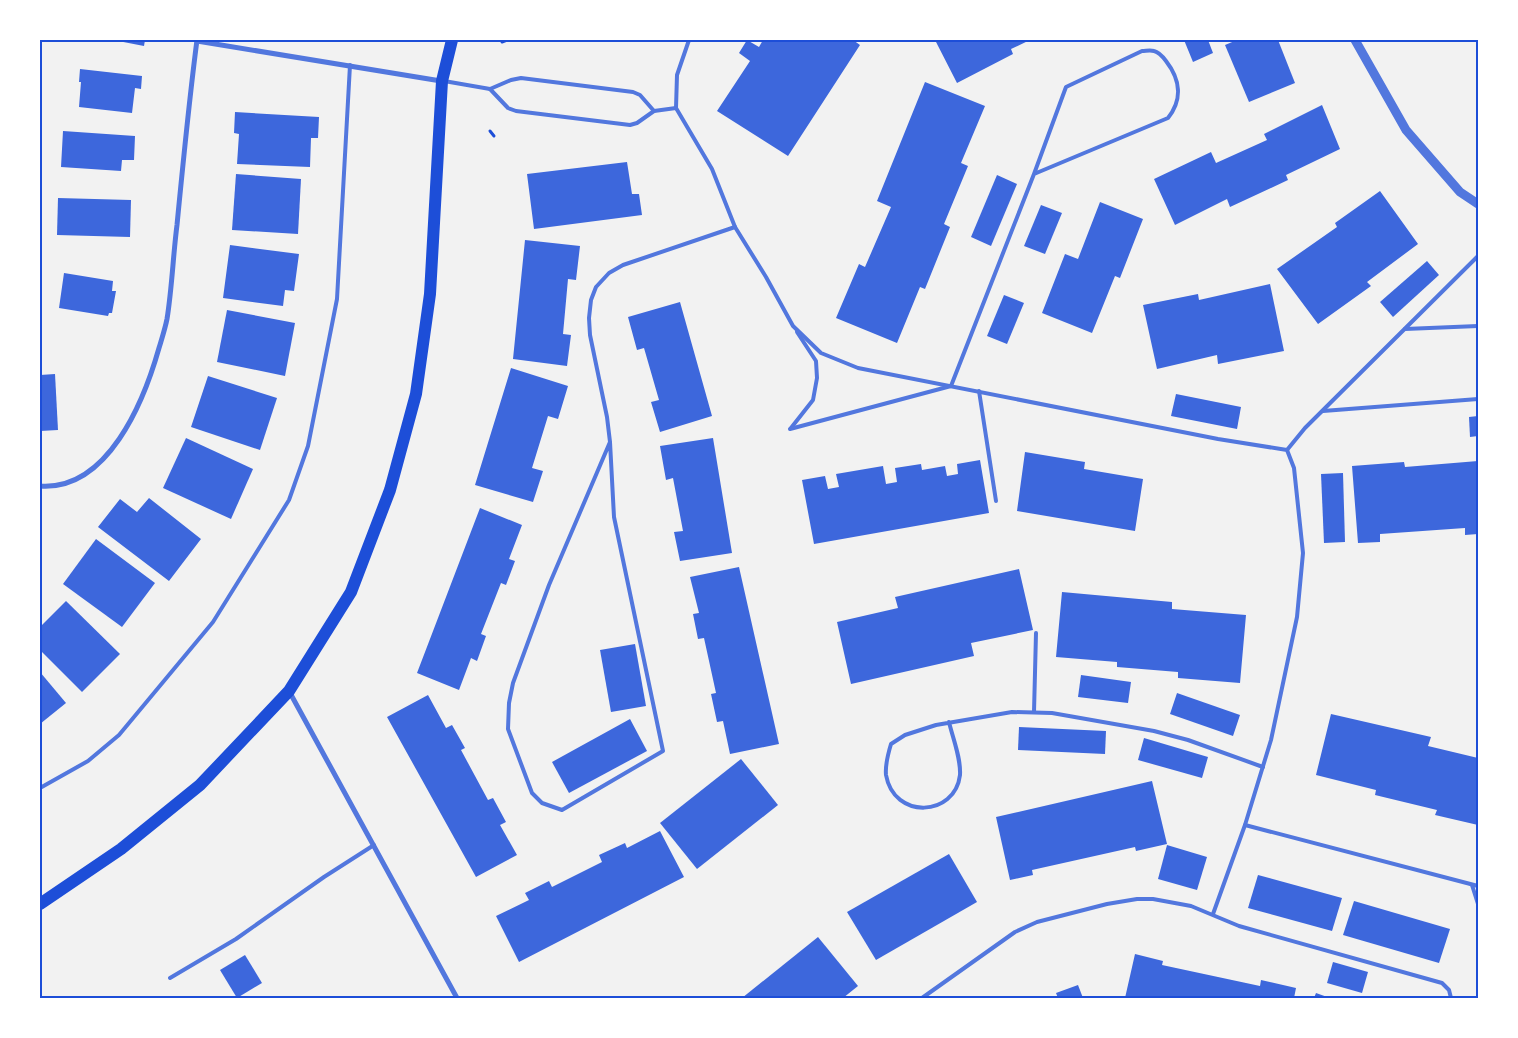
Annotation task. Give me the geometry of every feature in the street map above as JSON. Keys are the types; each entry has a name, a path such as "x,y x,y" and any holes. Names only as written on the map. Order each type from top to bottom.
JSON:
{"main road":[{"path":"40,904 121,849 200,785 289,691 351,592 390,490 416,394 430,294 442,81 452,40"}],"street":[{"path":"40,486 54,487 82,477 107,455 130,424 152,373 167,320 197,40 442,81"},
{"path":"1355,40 1406,130 1460,192 1478,204"},
{"path":"289,691 457,998"}],"lane":[{"path":"689,40 677,75 676,108 712,169 735,227 766,276 793,326 816,361 817,378 813,400 790,429 951,386"},
{"path":"951,386 1066,87 1142,51 1156,51 1163,57 1172,69 1178,85 1175,109 1168,118 1034,174"},
{"path":"40,788 88,761 120,735 213,622 289,500 308,446 337,299 350,66"},
{"path":"442,81 490,89 521,78 633,92 640,95 654,111"},
{"path":"490,89 508,108 516,111 630,125 638,123 654,111 676,108"},
{"path":"610,442 549,586 512,683 509,703 508,729 532,793 542,803 562,810 662,751 614,517 610,442 607,417 590,335 591,300 596,287 609,273 623,265 735,227"},
{"path":"1287,450 1305,428 1478,256"},
{"path":"793,326 821,353 858,368 1218,439 1287,450"},
{"path":"1405,329 1478,326"},
{"path":"978,391 996,501"},
{"path":"1323,411 1478,399"},
{"path":"1213,914 1245,825 1271,740 1297,617 1303,553 1294,468 1287,450"},
{"path":"1034,712 1036,633"},
{"path":"949,722 960,762 960,777 954,791 942,802 928,808 912,807 900,800 891,790 886,773 890,744 905,735 949,722 1012,712 1060,714 1154,731 1188,740 1263,767"},
{"path":"1245,825 1478,886"},
{"path":"170,978 236,939 324,877 374,846"},
{"path":"1472,885 1478,904"},
{"path":"922,998 1015,932 1037,922 1138,898 1191,906 1239,926 1442,983 1449,990 1451,998"}],"path":[{"path":"502,42 507,40"},
{"path":"490,131 494,136"}],"building":[{"path":"113,40 145,40 144,46"},
{"path":"747,40 759,47 763,40 853,40 860,45 788,156 717,111 750,61 739,53"},
{"path":"935,40 1030,40 1011,49 1013,54 957,83"},
{"path":"1184,40 1208,40 1213,53 1193,62"},
{"path":"1237,40 1278,40 1295,83 1249,102 1225,45"},
{"path":"80,69 142,76 141,89 135,88 132,113 79,107"},
{"path":"925,82 985,106 961,163 968,166 944,224 950,227 925,289 920,287 897,343 836,318 859,264 865,267 891,207 877,201"},
{"path":"1322,105 1340,149 1286,175 1288,180 1230,207 1227,199 1175,225 1154,179 1211,152 1216,163 1267,140 1264,134"},
{"path":"235,112 319,117 318,138 311,138 310,167 237,164 239,134 234,133"},
{"path":"63,131 135,136 134,160 122,160 121,171 61,167"},
{"path":"627,162 632,194 639,194 642,215 534,229 527,174"},
{"path":"236,174 301,179 298,234 232,230"},
{"path":"997,175 1017,184 991,246 971,237"},
{"path":"1380,191 1418,244 1367,282 1371,286 1318,324 1277,269 1337,227 1335,223"},
{"path":"58,198 131,200 130,237 57,235"},
{"path":"1100,202 1143,219 1120,278 1115,276 1092,333 1042,313 1065,254 1078,259"},
{"path":"1041,205 1062,213 1045,254 1024,246"},
{"path":"525,240 580,246 576,280 568,279 563,334 571,335 567,366 513,359"},
{"path":"230,245 299,254 294,291 285,290 283,306 223,298"},
{"path":"1427,261 1439,275 1393,317 1380,302"},
{"path":"64,273 113,281 112,291 116,291 112,313 109,313 108,316 59,308"},
{"path":"1270,284 1284,351 1218,364 1217,355 1157,369 1143,305 1198,294 1199,300"},
{"path":"1004,295 1024,303 1007,344 987,336"},
{"path":"680,302 712,416 660,432 651,402 659,400 644,348 637,350 628,317"},
{"path":"227,310 295,323 285,376 217,362"},
{"path":"511,368 568,386 558,419 548,416 532,468 543,471 533,502 475,485"},
{"path":"55,374 58,430 40,431 40,375"},
{"path":"208,376 277,398 260,450 191,427"},
{"path":"1176,394 1241,407 1237,429 1171,416"},
{"path":"1478,416 1478,436 1470,437 1469,417"},
{"path":"186,438 253,469 231,519 163,488"},
{"path":"713,438 732,553 680,561 674,532 683,531 673,478 666,480 660,446"},
{"path":"1025,452 1085,462 1084,469 1143,479 1135,531 1017,511"},
{"path":"980,460 989,513 814,544 802,480 825,476 828,489 839,487 836,474 883,466 886,484 897,482 895,468 921,464 922,470 945,466 947,476 958,474 957,464"},
{"path":"1478,461 1478,534 1465,535 1465,528 1380,534 1380,542 1358,543 1352,466 1404,462 1405,467"},
{"path":"1343,473 1345,542 1324,543 1321,474"},
{"path":"149,498 201,539 169,581 98,527 120,499 137,512"},
{"path":"480,508 522,525 509,559 515,561 506,585 501,583 481,634 486,636 477,661 471,658 459,690 417,673"},
{"path":"96,539 155,583 122,627 63,584"},
{"path":"739,567 779,744 730,754 723,721 717,722 711,694 716,693 704,638 698,639 693,614 699,613 690,577"},
{"path":"1019,569 1033,630 971,643 974,656 851,684 837,622 898,608 895,597"},
{"path":"1062,592 1172,602 1172,609 1246,615 1240,683 1178,678 1178,672 1117,667 1117,662 1056,657"},
{"path":"66,601 120,654 82,692 40,650 40,627"},
{"path":"635,644 646,706 611,712 600,650"},
{"path":"40,672 66,703 40,724"},
{"path":"1081,675 1131,682 1128,703 1078,697"},
{"path":"1177,693 1240,715 1233,736 1170,714"},
{"path":"428,695 446,728 452,725 465,748 461,750 488,800 493,798 506,822 500,825 517,855 476,877 387,717"},
{"path":"1331,714 1431,737 1428,746 1478,758 1478,825 1435,815 1437,810 1375,795 1376,790 1316,775"},
{"path":"630,719 647,751 569,793 552,762"},
{"path":"1019,727 1106,731 1105,754 1018,750"},
{"path":"1144,738 1208,757 1202,778 1138,760"},
{"path":"741,759 778,805 697,869 660,823"},
{"path":"1152,781 1167,844 1136,851 1135,847 1032,870 1033,875 1010,880 996,817"},
{"path":"660,831 684,877 519,962 496,916 529,900 525,893 549,881 552,887 602,862 599,855 625,843 627,848"},
{"path":"1167,845 1207,857 1197,890 1158,879"},
{"path":"949,854 977,902 876,960 847,912"},
{"path":"1258,875 1342,898 1332,931 1248,908"},
{"path":"1354,901 1450,929 1439,963 1343,935"},
{"path":"818,937 858,986 843,998 742,998"},
{"path":"1135,954 1163,961 1162,965 1260,986 1261,980 1296,988 1294,998 1125,998"},
{"path":"245,955 262,983 237,998 220,970"},
{"path":"1333,962 1368,972 1362,993 1327,983"},
{"path":"1078,985 1083,998 1058,998 1056,993"},
{"path":"1316,993 1330,998 1314,998"}]}
